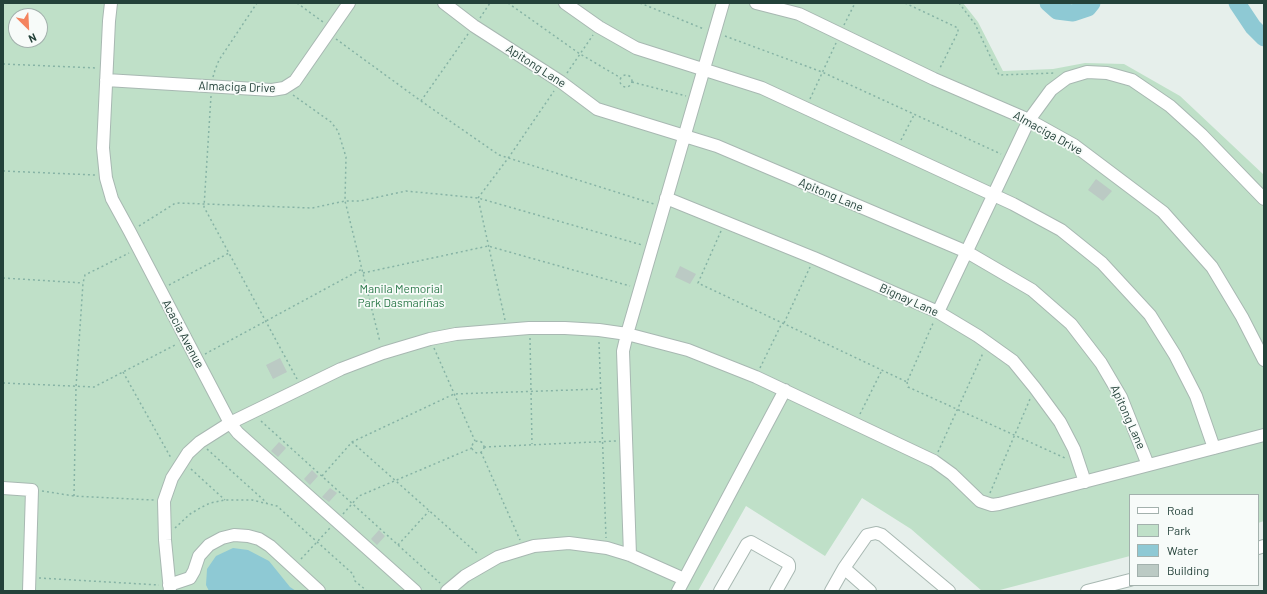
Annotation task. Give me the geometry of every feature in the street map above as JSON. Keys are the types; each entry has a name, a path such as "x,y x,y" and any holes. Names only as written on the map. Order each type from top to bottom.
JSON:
{"street":[{"name":"Acacia Avenue","path":"111,3 103,148 106,175 112,199 230,423 238,433 415,591"},
{"name":"Almaciga Drive","path":"107,74 212,87 272,90 284,88 295,81 349,3"},
{"name":"Apitong Lane","path":"444,3 474,26 561,82 598,109 717,146 966,252 1032,290 1071,324 1101,363 1121,397 1148,465"},
{"path":"565,3 599,27 636,48 762,88 1012,204 1061,230 1102,263 1150,315 1175,354 1196,396 1214,448"},
{"path":"630,555 623,351 626,334 723,3"},
{"name":"Almaciga Drive","path":"756,3 799,14 934,79 1029,120 1074,145 1163,212 1212,267 1242,317 1264,360"},
{"path":"938,312 1029,120 1051,90 1067,78 1087,72 1107,73 1132,80 1170,106 1202,135 1264,199"},
{"name":"Bignay Lane","path":"665,203 725,222 814,258 938,312 988,342 1013,361 1060,422 1074,449 1085,482"},
{"path":"319,591 270,546 259,539 248,536 234,535 222,538 209,545 199,556 194,572 190,578 170,588 165,540 164,501 172,478 188,453 200,442 230,423 341,370 383,353 430,339 456,334 529,328 599,330 626,334 688,350 785,390 934,461 952,474 980,501 986,503 999,504 1264,435"},
{"path":"678,591 785,390"},
{"path":"3,488 32,490 29,591"},
{"path":"831,591 844,568 867,535 876,533 882,535 949,591"},
{"path":"720,591 747,544 752,542 788,562 789,568 776,591"},
{"path":"448,590 465,576 498,557 524,549 552,544 569,543 607,548 630,555 684,579"},
{"path":"844,568 870,591"},
{"path":"1087,591 1129,580"}],"path":[{"path":"257,3 219,60 215,70 212,87 204,207 302,388"},
{"path":"296,3 421,101 500,155 665,203"},
{"path":"421,101 490,3"},
{"path":"508,3 580,54 621,78"},
{"path":"640,3 696,27 714,32 822,72 1011,159"},
{"path":"806,109 855,3"},
{"path":"905,3 958,28 958,32 934,79"},
{"path":"959,3 975,24 999,75 1060,73 1067,78"},
{"path":"507,330 478,198 509,158 599,27"},
{"path":"3,64 107,74"},
{"path":"621,78 627,75 632,79 632,82"},
{"path":"621,78 621,84 624,87 630,86 632,82"},
{"path":"632,82 695,98"},
{"path":"284,88 335,126 346,157 345,201 383,353"},
{"path":"895,150 914,114"},
{"path":"3,171 106,175"},
{"path":"130,232 179,202 312,208 345,201 360,201 406,191 478,198 651,248"},
{"path":"725,222 698,283 907,382"},
{"path":"363,272 488,246 640,289"},
{"path":"74,496 76,387 84,275 138,248"},
{"path":"160,290 229,253"},
{"path":"756,377 814,258"},
{"path":"196,358 362,269"},
{"path":"3,278 83,283"},
{"path":"938,312 907,382 908,387 1014,434 1079,465"},
{"path":"529,328 532,445"},
{"path":"599,330 607,548"},
{"path":"3,383 94,388 186,339"},
{"path":"430,339 476,441"},
{"path":"934,461 988,342"},
{"path":"856,423 882,370"},
{"path":"123,372 171,458 183,461 225,500"},
{"path":"986,503 1014,434 1035,388"},
{"path":"322,476 352,442 454,394 601,389"},
{"path":"252,413 448,590"},
{"path":"482,441 484,447 484,450 481,452 475,453 472,448 472,443 482,441"},
{"path":"484,447 625,441"},
{"path":"200,442 267,504"},
{"path":"352,442 487,563"},
{"path":"293,568 359,496 472,448"},
{"path":"481,452 524,549"},
{"path":"32,490 74,496 164,501"},
{"path":"165,540 178,524 190,514 210,503 225,500 252,500 277,506 353,574 355,581 367,591"},
{"path":"398,545 429,511"},
{"path":"29,577 170,588"}],"green space":[{"name":"Manila Memorial Park Dasmariñas","path":"3,3 963,3 978,22 1003,71 1053,69 1085,63 1124,64 1180,96 1264,175 1264,521 1259,523 1259,494 1129,494 1129,556 996,591 982,591 911,529 862,498 825,556 746,506 698,591 3,591"}],"water":[{"path":"233,548 248,550 269,561 290,587 296,591 209,591 206,585 207,569 216,556"}],"building":[{"path":"1096,179 1112,191 1103,201 1088,190"},
{"path":"680,266 696,274 690,284 675,277"},
{"path":"280,358 287,372 273,379 266,365"},
{"path":"279,442 286,448 278,457 271,451"},
{"path":"312,470 318,476 310,485 304,479"},
{"path":"330,488 337,493 329,502 322,497"},
{"path":"379,530 385,536 377,545 371,539"}],"waterway":[{"path":"1048,3 1057,11 1073,13 1088,8 1092,3"},
{"path":"1237,3 1253,27 1264,38"}]}
